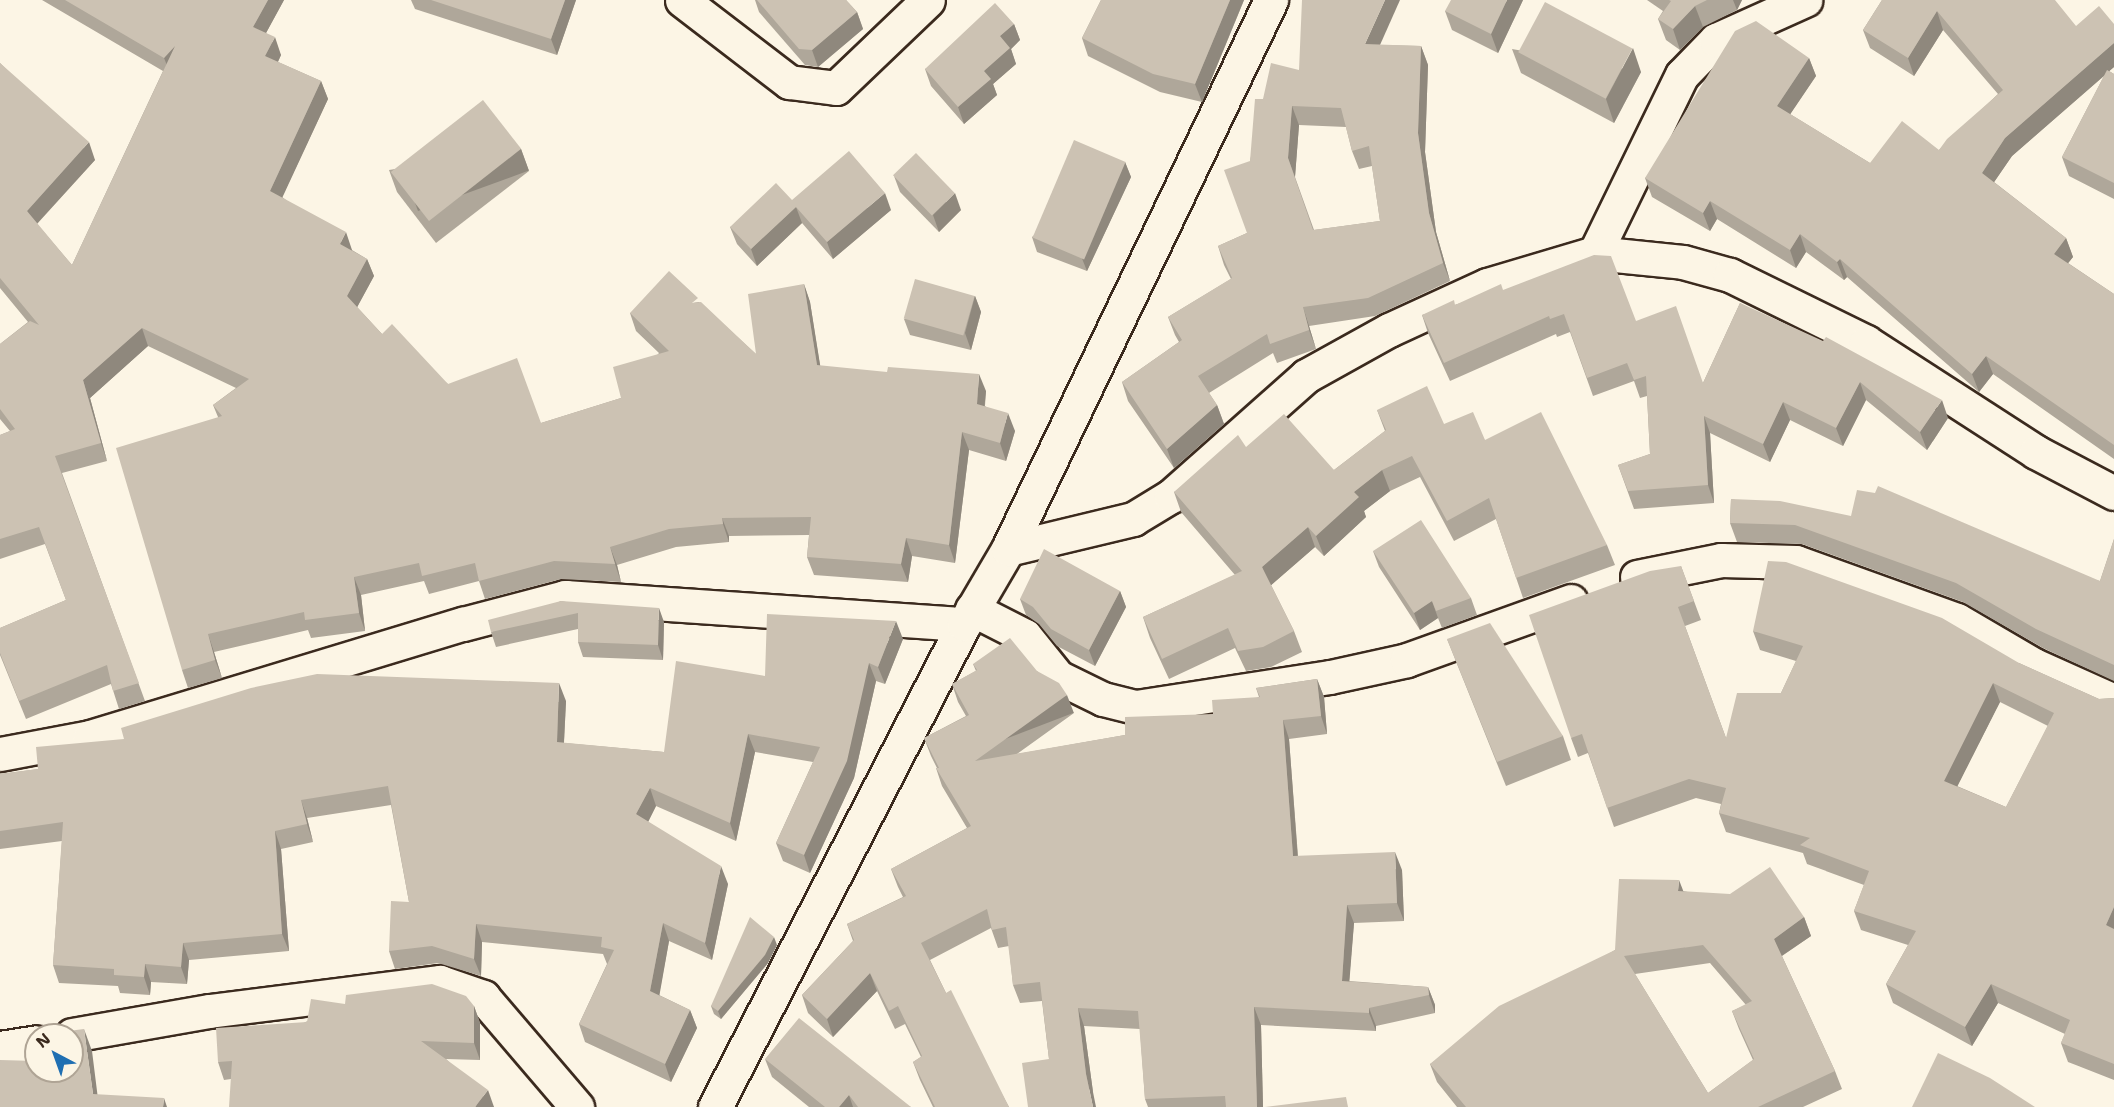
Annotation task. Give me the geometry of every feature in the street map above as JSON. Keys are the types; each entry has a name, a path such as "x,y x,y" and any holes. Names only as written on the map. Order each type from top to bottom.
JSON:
{"street":[{"path":"682,0 789,82 836,88 928,0"},
{"path":"715,1107 968,616 1008,549 1271,0"},
{"path":"1595,253 1682,75 1716,40 1805,0"},
{"path":"1008,549 1133,519 1171,496 1306,376 1389,330 1487,285 1595,253 1683,262 1730,275 1866,342 2036,452 2114,493"},
{"path":"0,754 90,737 463,624 565,597 968,616 1025,636 1058,677 1103,699 1136,707 1330,677 1407,660 1652,572 1721,560 1796,562 1957,620 2034,665 2114,701"},
{"path":"84,1033 210,1011 440,982 483,997 577,1107"},
{"path":"0,1048 24,1044"}],"building":[{"path":"65,0 268,0 253,27 275,37 265,56 321,81 270,191 346,232 340,244 367,259 347,296 382,334 392,324 448,384 517,358 541,423 621,398 613,367 669,351 630,313 669,271 698,298 692,303 701,302 756,354 748,294 804,284 817,365 887,372 888,367 979,374 977,404 1008,413 1000,443 962,432 949,545 906,538 901,564 807,557 811,517 722,518 723,524 669,529 610,547 615,564 554,561 479,581 475,563 422,576 419,563 354,577 359,613 305,620 304,612 208,634 215,660 182,670 116,448 222,416 213,405 249,379 142,328 83,380 101,443 55,456 139,683 113,691 107,665 19,701 0,653 0,628 66,600 39,527 0,539 0,435 15,429 0,409 0,344 30,321 39,325 0,278 0,63 89,142 27,211 72,265 175,46 164,58"},
{"path":"431,0 565,0 551,39"},
{"path":"757,0 846,0 857,12 812,50 799,49"},
{"path":"1101,0 1230,0 1195,84 1153,74 1082,38"},
{"path":"1302,0 1385,0 1365,44 1421,46 1418,133 1429,213 1443,263 1368,298 1303,307 1309,330 1270,344 1267,334 1198,376 1217,405 1167,449 1122,382 1182,340 1168,317 1232,278 1218,246 1247,233 1224,170 1250,161 1255,99 1263,99 1271,63 1299,70","holes":["1292,106 1341,108 1352,151 1369,146 1380,221 1313,230 1288,158"]},
{"path":"1451,0 1507,0 1491,34 1445,11"},
{"path":"1669,0 1707,0 1695,6 1673,29 1658,19 1671,1"},
{"path":"1882,0 2055,0 2076,26 2099,6 2114,24 2114,43 2005,138 1982,173 2066,238 2054,254 2114,294 2114,445 1986,356 1972,374 1840,259 1837,262 1800,234 1790,250 1710,201 1703,213 1645,178 1735,31 1756,21 1809,58 1777,106 1870,163 1902,121 1939,150 1947,139 2003,90 1937,11 1908,58 1863,30"},
{"path":"1545,2 1632,48 1606,99 1518,52"},
{"path":"995,3 1014,24 1000,36 1010,48 984,71 991,79 958,107 925,69"},
{"path":"2107,70 2114,74 2114,183 2062,157"},
{"path":"483,100 521,149 429,221 391,172"},
{"path":"1074,140 1126,162 1084,259 1033,238"},
{"path":"849,151 885,193 827,242 796,207 751,249 730,227 776,183 792,200"},
{"path":"916,153 955,193 932,216 893,175"},
{"path":"1594,255 1611,256 1636,321 1676,306 1703,383 1740,303 1823,341 1826,337 1942,400 1920,432 1860,382 1836,428 1783,402 1763,444 1704,416 1708,485 1628,491 1618,465 1650,454 1646,376 1634,380 1627,363 1587,378 1564,314 1550,319 1549,316 1444,363 1422,315 1454,300 1455,305 1501,284 1503,290"},
{"path":"915,279 975,296 963,336 904,318"},
{"path":"1427,386 1444,424 1473,412 1485,440 1541,412 1607,545 1516,578 1489,498 1447,521 1412,456 1382,470 1354,492 1359,497 1316,536 1308,527 1262,567 1294,631 1263,647 1238,651 1228,628 1162,659 1143,617 1242,571 1174,492 1238,435 1246,447 1284,414 1334,470 1386,430 1377,410"},
{"path":"1878,486 2100,581 2114,539 2114,665 2036,629 1956,583 1795,525 1730,523 1731,499 1780,501 1851,516 1857,490 1875,493"},
{"path":"1421,520 1471,598 1436,611 1432,601 1414,613 1373,551"},
{"path":"1044,549 1120,591 1089,650 1051,629 1033,607 1020,599"},
{"path":"1768,561 1786,562 1942,618 2019,663 2099,699 2114,698 2114,907 2106,925 2114,929 2114,1064 2061,1043 2070,1020 1991,984 1965,1027 1886,984 1916,931 1854,911 1869,871 1800,845 1810,838 1719,813 1726,788 1689,779 1607,808 1582,734 1571,738 1529,615 1650,571 1681,566 1694,601 1678,607 1726,738 1737,693 1781,693 1803,646 1753,631","holes":["1993,683 2054,713 2006,807 1944,781"]},
{"path":"561,601 659,608 658,645 578,642 578,613 491,632 488,620"},
{"path":"767,614 896,621 878,667 869,663 847,761 804,855 776,843 820,747 748,734 730,823 650,788 636,814 721,866 705,943 663,923 650,991 690,1010 665,1064 579,1024 614,950 601,947 602,937 476,924 474,959 432,946 389,951 391,901 409,902 388,786 301,800 307,824 275,831 282,934 183,943 181,967 145,964 144,977 114,975 114,969 53,965 63,822 0,831 0,774 38,769 36,747 124,739 121,728 251,688 317,674 559,683 557,742 664,752 676,661 765,676"},
{"path":"1490,623 1563,736 1497,762 1447,639"},
{"path":"1010,638 1037,671 1059,683 1067,695 975,761 1125,735 1125,717 1213,714 1212,700 1260,697 1256,688 1317,679 1321,716 1283,720 1293,856 1395,852 1397,903 1347,905 1342,981 1428,987 1429,995 1369,1008 1369,1013 1254,1007 1257,1107 1226,1107 1225,1096 1145,1099 1138,1011 1078,1008 1086,1074 1093,1107 1028,1107 1022,1063 1049,1059 1040,982 1013,985 1006,927 992,930 987,909 921,943 946,993 951,990 1009,1107 935,1107 913,1062 922,1056 898,1006 889,1011 870,973 827,1019 802,995 854,940 847,924 906,896 891,869 971,826 936,768 939,768 924,738 969,715 952,684 977,670 973,664"},
{"path":"1770,867 1804,917 1774,939 1835,1071 1758,1107 1466,1107 1430,1064 1499,1006 1615,950 1619,879 1679,880 1678,891 1730,894","holes":["1703,945 1752,1001 1732,1011 1754,1059 1708,1093 1624,956"]},
{"path":"750,917 774,937 765,955 718,1011 711,1006"},
{"path":"432,984 466,996 474,1006 474,1043 421,1041 488,1090 475,1107 229,1107 232,1061 218,1062 216,1028 307,1022 311,999 345,1004 346,995"},
{"path":"799,1018 911,1107 858,1107 849,1095 839,1107 825,1107 765,1059"},
{"path":"84,1029 93,1094 164,1098 163,1107 0,1107 0,1060 24,1061 24,1083 84,1083"},
{"path":"1938,1053 1990,1078 2035,1107 1912,1107"},
{"path":"1346,1097 1348,1107 1265,1107"}]}
